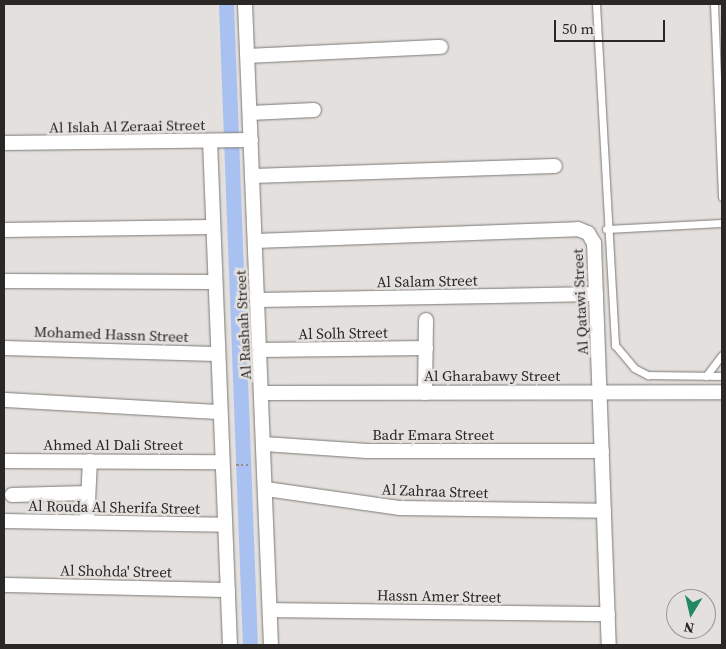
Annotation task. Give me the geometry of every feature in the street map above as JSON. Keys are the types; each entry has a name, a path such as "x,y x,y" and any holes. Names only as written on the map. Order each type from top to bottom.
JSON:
{"street":[{"name":"Al Rashah Street","path":"246,4 272,645"},
{"path":"248,56 441,47"},
{"path":"250,113 314,110"},
{"name":"Al Islah Al Zeraai Street","path":"4,144 251,140"},
{"name":"Al Rashah Street","path":"210,141 216,354 230,645"},
{"path":"252,176 555,166"},
{"path":"4,230 212,227"},
{"name":"Al Qatawi Street","path":"255,241 578,229 588,233 594,243 609,645"},
{"path":"4,281 214,282"},
{"name":"Al Salam Street","path":"258,300 596,294"},
{"path":"424,393 426,320"},
{"name":"Mohamed Hassn Street","path":"4,348 216,354"},
{"name":"Al Solh Street","path":"260,350 426,348"},
{"name":"Al Gharabawy Street","path":"262,393 722,392"},
{"path":"4,400 219,412"},
{"name":"Badr Emara Street","path":"264,444 367,451 602,451"},
{"name":"Ahmed Al Dali Street","path":"4,461 222,464"},
{"path":"87,522 90,461"},
{"name":"Al Zahraa Street","path":"266,489 399,508 604,511"},
{"path":"12,495 88,493"},
{"name":"Al Rouda Al Sherifa Street","path":"4,521 225,525"},
{"name":"Al Shohda' Street","path":"4,585 228,590"},
{"name":"Hassn Amer Street","path":"270,610 608,614"}],"lane":[{"path":"596,4 611,330 623,358 648,375 722,376"},
{"path":"714,4 721,122 722,197"},
{"path":"606,229 722,223"},
{"path":"706,376 722,355"}],"path":[{"path":"222,464 265,465"}],"waterway":[{"path":"226,4 250,645"}]}
